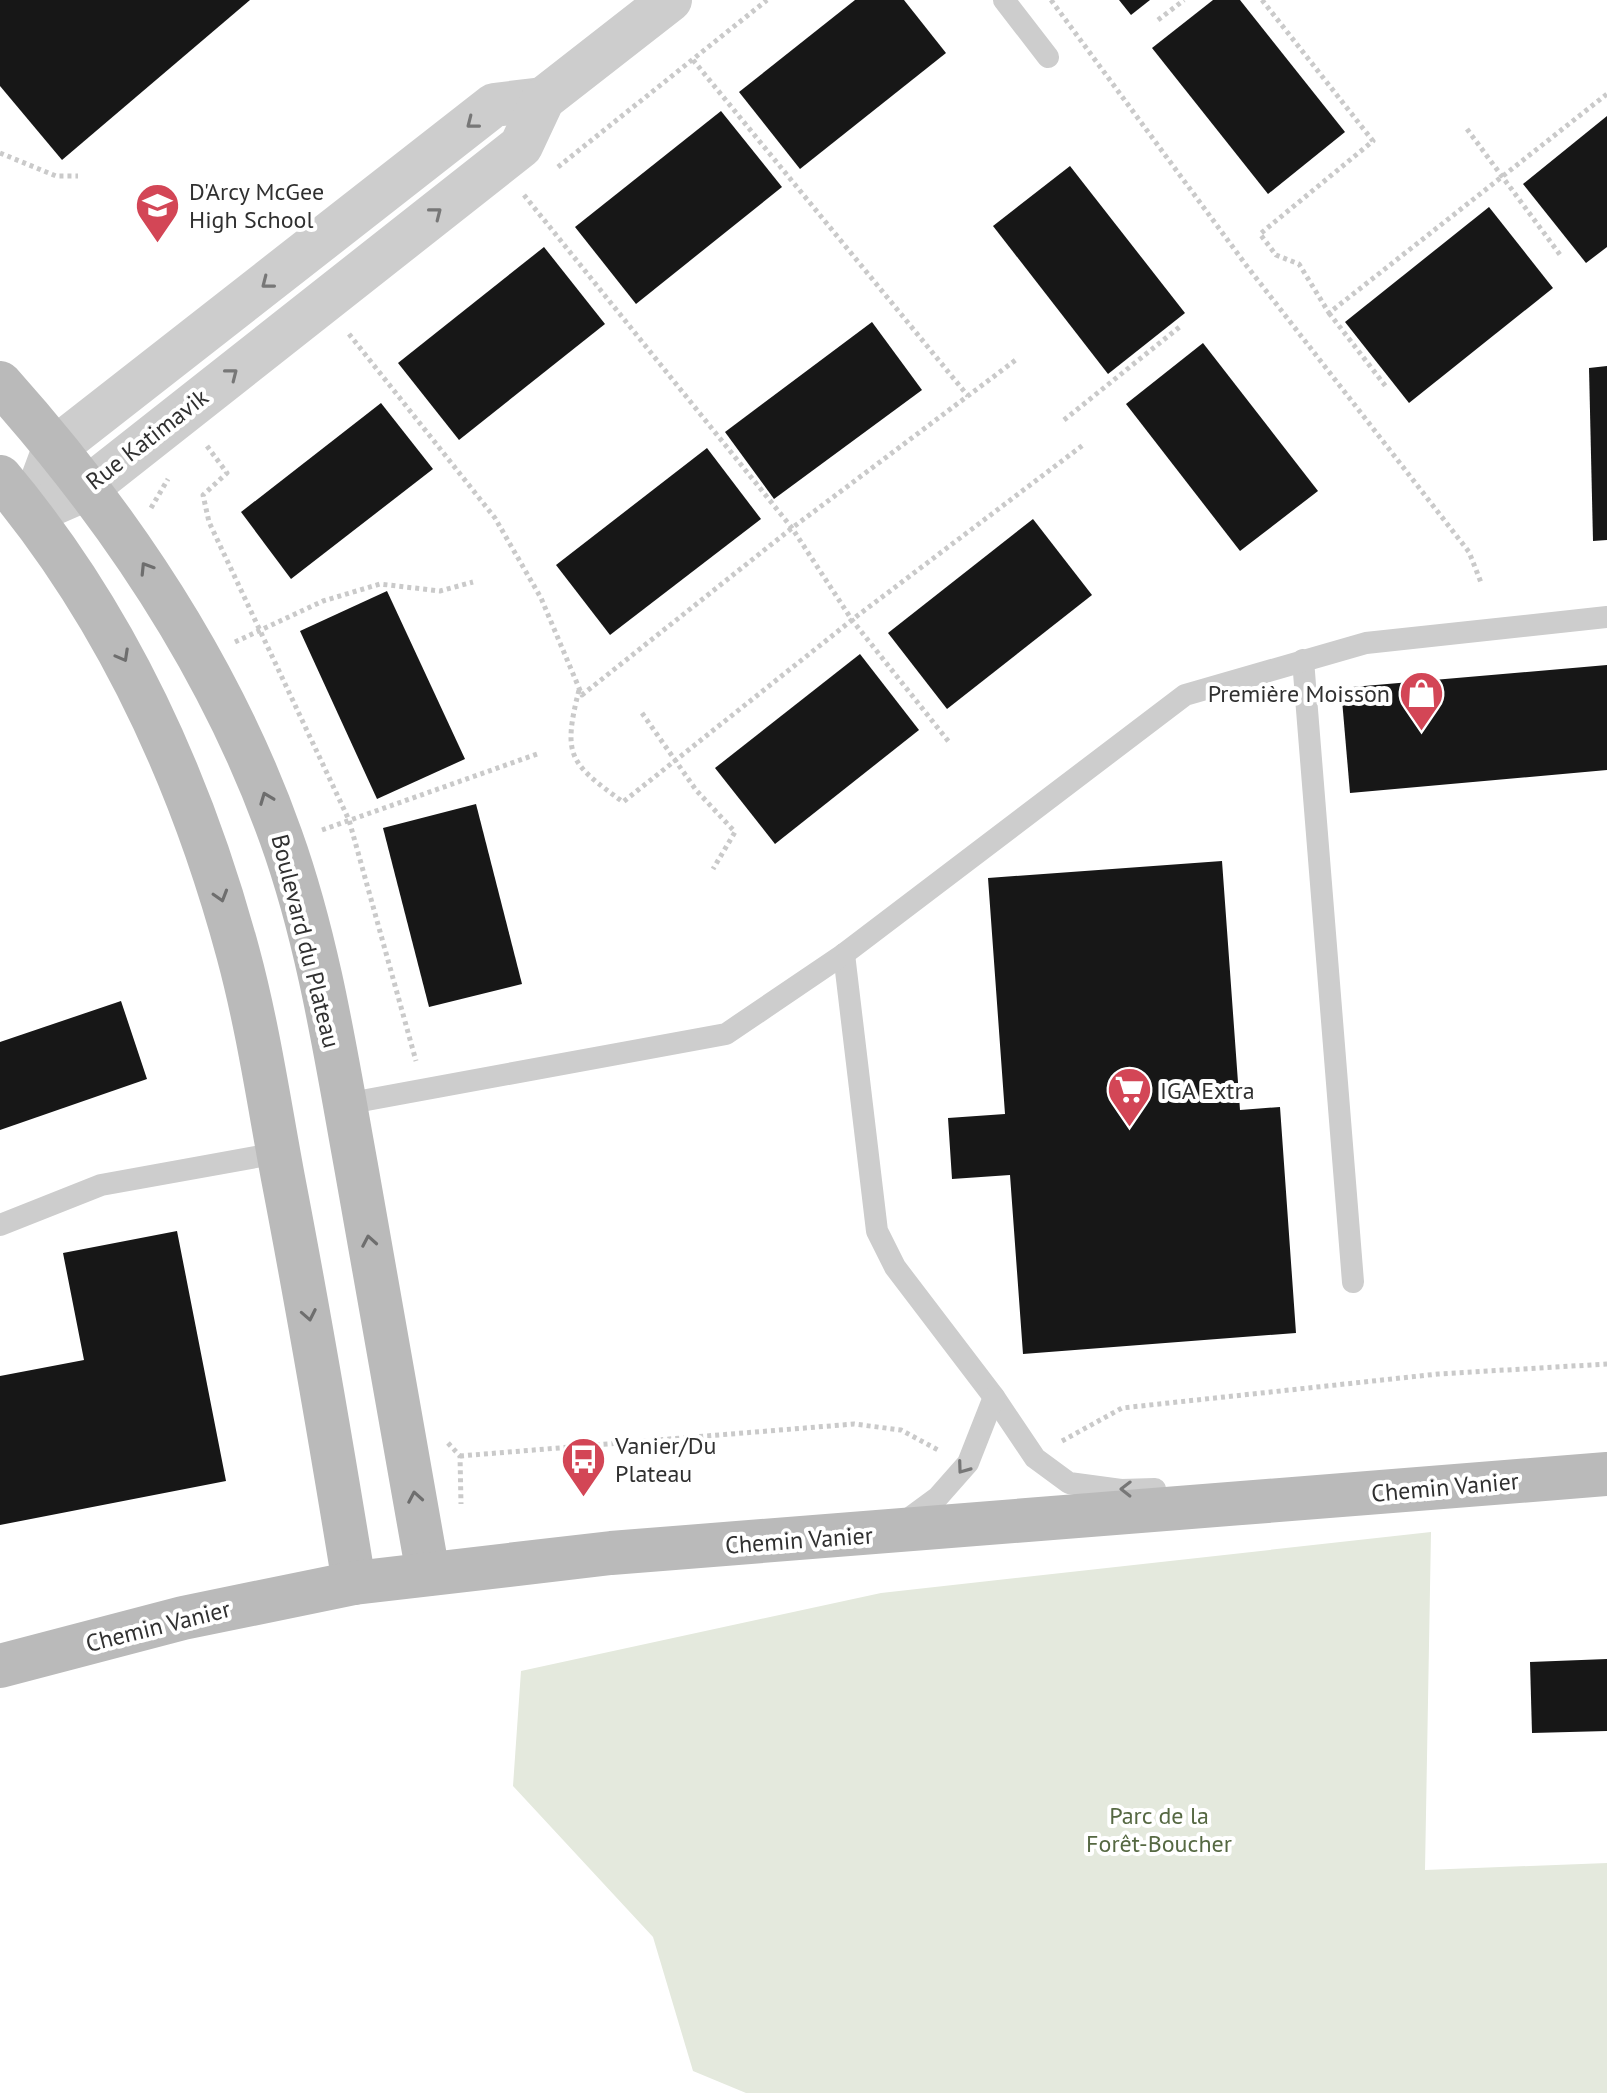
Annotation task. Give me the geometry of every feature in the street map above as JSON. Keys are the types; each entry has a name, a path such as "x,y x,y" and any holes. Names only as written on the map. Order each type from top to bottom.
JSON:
{"main road":[{"name":"Boulevard du Plateau","path":"0,383 141,558 174,613 256,773 282,839 304,915 345,1104 428,1574"},
{"path":"0,477 31,513 91,600 165,738 238,955 278,1153 354,1583"},
{"name":"Chemin Vanier","path":"0,1666 183,1618 354,1583 428,1574 611,1553 1607,1474"}],"street":[{"name":"Rue Katimavik","path":"31,513 86,489 521,146 543,99 670,0"},
{"name":"Rue Katimavik","path":"31,513 54,449 494,105 543,99"}],"lane":[{"path":"1004,0 1048,57"},
{"path":"345,1104 726,1034 844,954 1185,695 1366,643 1607,617"},
{"path":"1303,660 1353,1282"},
{"path":"844,954 877,1231 895,1267 994,1397 1035,1458 1069,1483 1121,1490 1162,1489 1201,1507"},
{"path":"0,1225 101,1185 278,1153"},
{"path":"890,1533 938,1497 968,1463 994,1397"}],"path":[{"path":"1051,0 1246,265 1469,552 1482,585"},
{"path":"1158,20 1184,0"},
{"path":"1262,0 1373,141 1260,234 1276,255 1299,264 1329,313 1387,388"},
{"path":"693,60 968,396"},
{"path":"1329,313 1607,94"},
{"path":"1467,129 1561,256"},
{"path":"0,153 56,176 78,176"},
{"path":"523,194 792,528 852,620 949,742"},
{"path":"1064,420 1182,325"},
{"path":"344,327 495,518 541,598 582,695 792,528 1017,359"},
{"path":"202,438 227,473 203,495 209,522 349,820 424,1089"},
{"path":"579,689 568,732 579,769 623,802 852,620 1083,445"},
{"path":"234,642 323,601 380,584 440,591 473,582"},
{"path":"642,713 696,790 735,832 713,869"},
{"path":"310,834 540,753"}],"green space":[{"name":"Parc de la Forêt-Boucher","path":"1431,1532 1425,1870 1607,1863 1607,2093 746,2093 693,2071 653,1937 513,1786 521,1671 881,1593"}],"building":[{"path":"0,0 250,0 62,160 0,86"},
{"path":"855,0 904,0 946,53 800,169 739,92"},
{"path":"1119,0 1150,0 1131,15"},
{"path":"1213,0 1240,0 1345,132 1268,194 1152,48"},
{"path":"721,111 782,187 636,304 575,227"},
{"path":"1607,116 1607,247 1586,263 1523,184"},
{"path":"1070,166 1185,313 1108,374 993,226"},
{"path":"1489,207 1553,288 1409,403 1345,322"},
{"path":"544,247 605,324 459,440 398,363"},
{"path":"872,322 922,390 774,499 725,432"},
{"path":"1203,343 1318,491 1240,551 1126,404"},
{"path":"1607,366 1607,540 1593,541 1589,368"},
{"path":"381,403 433,469 291,579 241,512"},
{"path":"707,448 761,519 610,635 556,565"},
{"path":"1033,519 1092,595 947,709 888,633"},
{"path":"387,591 465,759 377,799 300,631"},
{"path":"860,654 919,730 775,844 715,768"},
{"path":"1607,665 1607,770 1350,793 1341,688"},
{"path":"476,804 522,984 429,1007 383,828"},
{"path":"1222,861 1240,1110 1280,1107 1296,1333 1023,1354 1010,1175 952,1179 948,1118 1005,1114 988,878"},
{"path":"121,1001 147,1079 0,1130 0,1042"},
{"path":"177,1231 226,1481 0,1525 0,1376 84,1360 63,1253"},
{"path":"1607,1659 1607,1731 1532,1733 1530,1662"}],"place":[{"name":"D'Arcy McGee High School","path":"158,244"},
{"name":"Première Moisson","path":"1421,732"},
{"name":"IGA Extra","path":"1129,1129"},
{"name":"Vanier/Du Plateau","path":"584,1498"}]}
